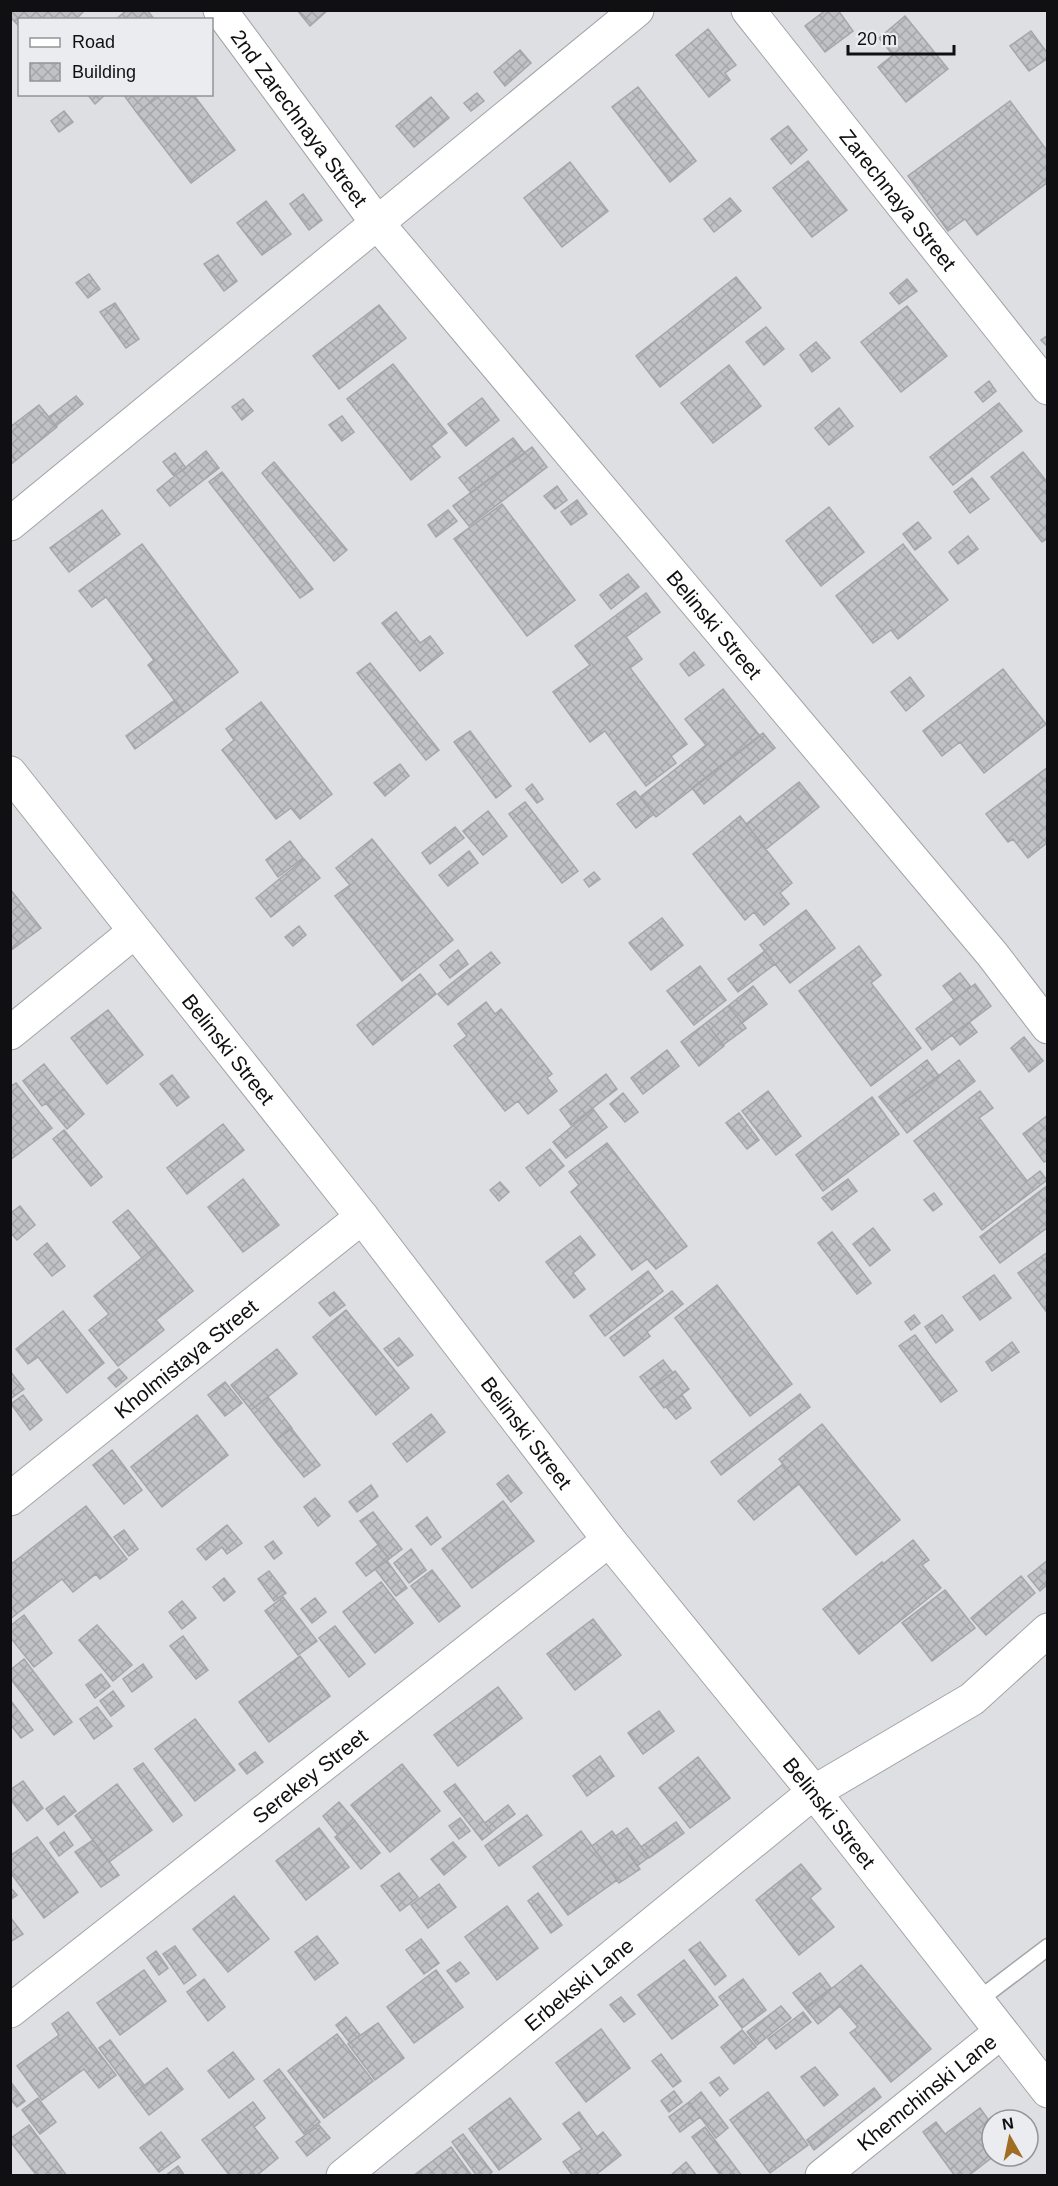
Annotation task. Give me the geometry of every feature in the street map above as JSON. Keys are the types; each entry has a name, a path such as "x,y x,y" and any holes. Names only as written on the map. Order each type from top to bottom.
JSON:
{"street":[{"name":"2nd Zarechnaya Street","path":"220,10 378,224"},
{"path":"10,524 637,10"},
{"name":"Zarechnaya Street","path":"748,10 1047,388"},
{"name":"Belinski Street","path":"378,224 992,954 1047,1027"},
{"name":"Belinski Street","path":"10,773 362,1217 609,1540 814,1792 1047,2091"},
{"path":"10,1033 134,932"},
{"name":"Kholmistaya Street","path":"10,1499 362,1217"},
{"name":"Serekey Street","path":"10,2011 609,1540"},
{"name":"Erbekski Lane","path":"343,2175 814,1792 972,1699 1047,1630"},
{"name":"Khemchinski Lane","path":"822,2175 1001,2032"}],"lane":[{"path":"977,2001 1047,1947"}],"building":[{"path":"10,10 85,10 77,18 18,18 18,25 10,17"},
{"path":"127,10 147,10 153,18 117,18"},
{"path":"297,10 328,10 310,26"},
{"path":"826,10 838,10 853,31 825,52 805,26"},
{"path":"905,16 948,69 906,102 878,67 893,55 879,38"},
{"path":"708,29 736,65 725,73 730,80 709,97 676,55"},
{"path":"1031,31 1048,54 1048,58 1029,71 1010,46"},
{"path":"520,50 531,63 505,86 494,72"},
{"path":"638,87 696,161 670,182 612,107"},
{"path":"477,93 484,101 471,111 464,103"},
{"path":"89,96 104,96 95,104"},
{"path":"124,96 159,96 137,113"},
{"path":"159,96 194,96 235,150 191,183 137,113"},
{"path":"431,97 449,118 414,147 396,126"},
{"path":"1010,101 1048,152 1048,182 977,235 965,219 948,231 908,176"},
{"path":"64,111 73,122 59,132 51,121"},
{"path":"788,126 807,150 791,164 771,139"},
{"path":"808,161 847,210 812,237 773,188"},
{"path":"570,162 608,211 562,247 524,198"},
{"path":"303,194 322,220 309,230 290,204"},
{"path":"730,198 741,211 714,232 704,219"},
{"path":"266,201 291,234 262,255 237,223"},
{"path":"218,255 237,281 224,291 204,264"},
{"path":"89,274 100,289 88,298 76,283"},
{"path":"736,277 761,308 660,387 636,356"},
{"path":"907,279 917,291 899,304 890,293"},
{"path":"115,303 139,339 126,348 100,312"},
{"path":"379,305 406,338 339,389 313,356"},
{"path":"907,306 947,356 901,392 861,342"},
{"path":"766,327 784,349 764,365 746,342"},
{"path":"1048,335 1048,347 1041,340"},
{"path":"816,342 830,358 812,372 800,355"},
{"path":"393,364 447,433 431,446 440,457 411,480 347,399"},
{"path":"729,365 761,406 713,443 681,403"},
{"path":"989,381 996,391 983,402 975,392"},
{"path":"76,396 83,404 56,426 49,417"},
{"path":"482,398 499,420 466,446 448,424"},
{"path":"243,399 253,411 242,420 232,407"},
{"path":"999,403 1022,431 953,485 930,457"},
{"path":"39,405 57,427 10,465 10,427"},
{"path":"839,408 853,426 829,445 815,428"},
{"path":"342,416 354,432 342,441 329,425"},
{"path":"513,438 525,453 471,493 459,478"},
{"path":"532,447 547,467 469,526 453,506"},
{"path":"206,451 219,468 170,506 157,490"},
{"path":"1023,452 1048,483 1048,538 1042,542 991,477"},
{"path":"175,453 186,468 174,476 163,462"},
{"path":"274,462 347,550 334,561 262,473"},
{"path":"222,472 313,589 300,598 209,482"},
{"path":"972,478 989,499 970,513 954,492"},
{"path":"557,486 567,500 555,509 544,496"},
{"path":"577,500 587,514 571,525 561,512"},
{"path":"502,504 575,600 527,636 454,539"},
{"path":"829,507 864,552 821,586 786,541"},
{"path":"102,510 120,534 69,572 50,548"},
{"path":"448,510 457,521 436,537 428,525"},
{"path":"918,522 931,538 915,550 903,534"},
{"path":"968,536 978,549 958,564 949,552"},
{"path":"142,544 238,672 184,713 148,665 154,660 106,597 92,607 79,591"},
{"path":"903,544 948,600 898,639 891,630 873,643 836,596"},
{"path":"628,574 639,587 611,609 600,595"},
{"path":"646,593 660,612 626,637 642,659 630,668 687,744 671,756 676,763 646,786 605,731 590,742 553,692 590,665 575,646"},
{"path":"396,612 420,643 430,636 443,653 420,671 382,623"},
{"path":"694,652 704,665 689,676 680,664"},
{"path":"370,663 439,750 426,760 357,673"},
{"path":"1003,669 1046,724 984,773 960,742 942,756 923,731"},
{"path":"910,677 924,696 906,711 891,692"},
{"path":"723,689 760,736 656,817 640,797 706,745 685,719"},
{"path":"175,700 184,713 135,749 126,736"},
{"path":"261,702 332,794 300,819 291,808 276,819 222,750 234,740 226,729"},
{"path":"470,731 511,786 496,798 454,742"},
{"path":"763,733 775,748 704,804 692,788"},
{"path":"400,764 409,776 385,796 374,783"},
{"path":"1048,767 1048,842 1028,858 1013,839 1008,842 986,814"},
{"path":"799,782 819,807 766,849 746,824"},
{"path":"532,784 543,799 537,803 526,789"},
{"path":"635,791 654,814 636,828 617,804"},
{"path":"525,802 578,871 562,883 509,814"},
{"path":"488,811 507,836 483,855 463,831"},
{"path":"740,816 792,883 780,893 789,904 764,925 754,912 745,920 693,854"},
{"path":"455,827 464,838 430,864 422,853"},
{"path":"372,839 453,940 402,981 335,896 350,885 336,868"},
{"path":"290,841 303,858 278,877 266,860"},
{"path":"469,851 478,863 448,886 439,875"},
{"path":"304,859 320,878 271,917 256,898"},
{"path":"594,872 600,879 589,887 584,880"},
{"path":"10,889 41,928 10,951"},
{"path":"806,910 835,948 790,983 760,945"},
{"path":"662,918 683,945 651,970 629,943"},
{"path":"299,926 306,935 293,946 285,937"},
{"path":"859,946 881,975 871,983 921,1048 871,1086 799,991"},
{"path":"458,950 468,964 450,978 440,965"},
{"path":"765,951 775,964 738,992 728,979"},
{"path":"491,952 500,963 448,1005 438,994"},
{"path":"700,966 726,1000 694,1025 667,991"},
{"path":"960,973 971,987 954,1000 943,986"},
{"path":"420,974 436,994 373,1045 357,1025"},
{"path":"975,984 991,1006 932,1050 916,1029"},
{"path":"753,986 767,1004 742,1023 728,1006"},
{"path":"486,1002 495,1014 501,1009 552,1074 547,1078 557,1091 528,1114 518,1101 505,1111 454,1046 467,1036 458,1024"},
{"path":"728,1006 746,1028 723,1045 706,1023"},
{"path":"108,1010 143,1055 107,1084 71,1038"},
{"path":"969,1022 977,1032 960,1045 952,1035"},
{"path":"706,1023 724,1046 699,1066 681,1042"},
{"path":"1024,1037 1043,1061 1029,1072 1011,1048"},
{"path":"667,1050 679,1066 643,1094 631,1078"},
{"path":"927,1060 939,1076 891,1112 879,1097"},
{"path":"959,1060 975,1081 907,1133 891,1112"},
{"path":"44,1064 64,1089 42,1106 23,1081"},
{"path":"606,1074 617,1089 571,1125 560,1110"},
{"path":"172,1075 189,1097 177,1106 160,1084"},
{"path":"16,1083 52,1128 10,1160 10,1087"},
{"path":"64,1089 84,1114 67,1129 46,1103"},
{"path":"768,1091 801,1136 776,1155 742,1111"},
{"path":"980,1091 993,1108 979,1118 1027,1181 1040,1171 1047,1180 982,1230 914,1141"},
{"path":"623,1093 638,1112 625,1122 610,1104"},
{"path":"872,1097 899,1134 823,1191 796,1155"},
{"path":"593,1109 607,1127 566,1158 553,1142"},
{"path":"739,1113 759,1140 747,1149 726,1123"},
{"path":"1048,1115 1048,1160 1044,1162 1023,1134"},
{"path":"223,1124 244,1150 187,1194 167,1168"},
{"path":"64,1130 102,1177 91,1186 53,1139"},
{"path":"607,1143 687,1246 656,1269 647,1259 632,1270 571,1192 579,1185 569,1172"},
{"path":"550,1149 564,1166 540,1186 526,1168"},
{"path":"243,1179 279,1225 243,1252 208,1207"},
{"path":"848,1179 857,1191 832,1210 822,1198"},
{"path":"500,1182 509,1192 499,1201 490,1190"},
{"path":"1048,1185 1048,1227 1000,1263 980,1237"},
{"path":"934,1193 942,1204 933,1211 924,1200"},
{"path":"20,1206 35,1225 17,1240 10,1232 10,1210 12,1212"},
{"path":"128,1210 157,1246 142,1258 113,1222"},
{"path":"873,1228 890,1250 870,1266 853,1244"},
{"path":"832,1232 871,1283 857,1294 818,1243"},
{"path":"580,1236 595,1255 573,1273 585,1289 574,1298 546,1262"},
{"path":"47,1243 65,1266 52,1276 34,1254"},
{"path":"157,1246 193,1291 156,1320 164,1330 118,1366 89,1330 109,1314 94,1296"},
{"path":"1048,1252 1048,1314 1018,1273"},
{"path":"648,1271 663,1291 605,1336 590,1316"},
{"path":"994,1275 1011,1298 980,1320 963,1297"},
{"path":"717,1285 792,1384 750,1416 675,1318"},
{"path":"672,1291 683,1304 647,1332 650,1336 624,1356 610,1338"},
{"path":"334,1292 345,1305 330,1316 319,1303"},
{"path":"346,1310 409,1388 376,1415 313,1337"},
{"path":"63,1311 104,1363 67,1393 38,1357 28,1364 16,1349"},
{"path":"914,1315 920,1323 911,1330 905,1322"},
{"path":"942,1315 953,1330 936,1343 925,1327"},
{"path":"915,1335 957,1391 941,1402 899,1346"},
{"path":"399,1338 413,1355 398,1366 384,1349"},
{"path":"1012,1342 1019,1352 992,1371 986,1362"},
{"path":"277,1349 297,1374 251,1410 231,1385"},
{"path":"663,1360 673,1373 650,1390 640,1377"},
{"path":"119,1369 127,1378 116,1387 108,1378"},
{"path":"10,1371 24,1389 10,1399"},
{"path":"675,1371 689,1389 664,1408 650,1390"},
{"path":"225,1382 242,1403 225,1416 208,1395"},
{"path":"800,1394 810,1407 721,1475 711,1462"},
{"path":"23,1395 42,1420 30,1430 11,1404"},
{"path":"682,1395 691,1408 676,1419 666,1407"},
{"path":"268,1397 292,1428 275,1441 251,1410"},
{"path":"431,1414 445,1432 407,1462 393,1444"},
{"path":"197,1415 228,1455 162,1507 131,1467"},
{"path":"822,1424 900,1520 856,1555 779,1459"},
{"path":"291,1428 320,1465 304,1477 275,1441"},
{"path":"112,1450 142,1490 124,1504 93,1465"},
{"path":"783,1464 799,1484 754,1520 738,1501"},
{"path":"508,1475 522,1493 511,1502 497,1484"},
{"path":"371,1485 378,1496 357,1512 349,1502"},
{"path":"315,1498 330,1516 318,1526 304,1507"},
{"path":"503,1501 534,1541 472,1588 442,1549"},
{"path":"86,1506 127,1559 100,1579 96,1574 73,1592 62,1579 10,1619 10,1565"},
{"path":"373,1512 402,1549 389,1559 360,1521"},
{"path":"427,1517 441,1537 431,1545 416,1526"},
{"path":"227,1525 242,1543 227,1554 222,1547 206,1560 197,1549"},
{"path":"124,1530 138,1549 129,1556 114,1537"},
{"path":"913,1540 929,1560 922,1565 941,1588 859,1654 823,1609"},
{"path":"273,1541 282,1553 274,1559 265,1547"},
{"path":"378,1545 389,1559 366,1576 356,1563"},
{"path":"411,1549 426,1570 409,1583 394,1563"},
{"path":"1048,1560 1048,1584 1040,1591 1028,1576"},
{"path":"387,1561 407,1588 396,1596 375,1569"},
{"path":"432,1570 460,1606 439,1622 411,1586"},
{"path":"269,1571 286,1593 274,1601 258,1579"},
{"path":"1021,1576 1035,1593 986,1635 971,1618"},
{"path":"224,1578 235,1592 224,1601 213,1587"},
{"path":"381,1582 413,1623 375,1653 343,1612"},
{"path":"945,1590 975,1628 932,1661 902,1623"},
{"path":"283,1597 317,1641 298,1655 265,1611"},
{"path":"315,1598 326,1612 312,1623 301,1609"},
{"path":"182,1601 196,1618 182,1629 169,1612"},
{"path":"24,1615 52,1653 34,1667 10,1637 10,1626"},
{"path":"593,1619 621,1655 575,1690 547,1654"},
{"path":"97,1625 132,1665 113,1681 79,1640"},
{"path":"335,1626 365,1664 349,1677 319,1638"},
{"path":"183,1636 208,1670 196,1679 170,1646"},
{"path":"300,1656 330,1696 269,1742 239,1702"},
{"path":"24,1659 72,1722 54,1735 10,1678 10,1670"},
{"path":"143,1664 152,1677 132,1692 123,1679"},
{"path":"101,1674 110,1686 95,1698 86,1685"},
{"path":"498,1687 522,1718 458,1766 434,1735"},
{"path":"113,1691 124,1706 111,1716 100,1701"},
{"path":"11,1701 33,1730 21,1738 10,1724"},
{"path":"97,1707 112,1726 94,1739 80,1719"},
{"path":"659,1711 674,1731 643,1754 628,1733"},
{"path":"195,1719 235,1770 195,1801 155,1749"},
{"path":"255,1752 263,1762 247,1774 239,1764"},
{"path":"600,1756 614,1776 587,1796 573,1776"},
{"path":"698,1757 730,1798 690,1828 659,1788"},
{"path":"143,1763 182,1815 173,1822 134,1769"},
{"path":"402,1764 440,1811 390,1852 351,1805"},
{"path":"23,1781 43,1808 27,1821 10,1799 10,1790"},
{"path":"117,1784 152,1830 109,1862 75,1816"},
{"path":"455,1784 492,1832 482,1840 444,1792"},
{"path":"64,1796 76,1811 58,1825 46,1809"},
{"path":"339,1802 355,1821 338,1835 323,1816"},
{"path":"508,1805 515,1814 492,1832 485,1823"},
{"path":"527,1815 542,1835 499,1866 485,1846"},
{"path":"460,1818 470,1831 459,1839 449,1826"},
{"path":"355,1821 380,1853 361,1869 335,1837"},
{"path":"676,1822 684,1833 649,1858 641,1847"},
{"path":"319,1828 349,1867 306,1900 276,1861"},
{"path":"627,1828 649,1857 637,1866 616,1836"},
{"path":"581,1831 617,1880 568,1915 533,1867"},
{"path":"612,1831 640,1869 619,1883 592,1846"},
{"path":"64,1832 73,1845 59,1856 50,1843"},
{"path":"37,1837 78,1892 44,1918 10,1872 10,1856"},
{"path":"93,1840 119,1875 101,1887 75,1852"},
{"path":"453,1842 466,1857 444,1875 431,1859"},
{"path":"801,1864 821,1889 810,1898 834,1927 799,1955 756,1900"},
{"path":"399,1873 418,1897 400,1911 381,1886"},
{"path":"439,1884 456,1907 428,1928 411,1905"},
{"path":"10,1887 17,1895 10,1900"},
{"path":"538,1893 562,1925 551,1933 528,1901"},
{"path":"234,1896 269,1939 228,1972 193,1929"},
{"path":"507,1906 538,1948 497,1980 465,1937"},
{"path":"10,1917 23,1934 10,1942"},
{"path":"317,1936 338,1963 315,1980 295,1952"},
{"path":"421,1939 439,1963 424,1974 406,1950"},
{"path":"700,1942 726,1976 715,1985 689,1950"},
{"path":"175,1946 196,1975 184,1984 163,1954"},
{"path":"156,1951 168,1968 159,1975 147,1958"},
{"path":"684,1960 718,2005 672,2039 638,1995"},
{"path":"460,1962 469,1973 456,1982 447,1971"},
{"path":"861,1965 931,2049 891,2082 850,2033 858,2027 840,2006 818,2024 806,2009"},
{"path":"144,1970 166,2001 120,2035 97,2003"},
{"path":"436,1970 463,2007 414,2043 387,2007"},
{"path":"820,1973 831,1988 805,2008 793,1993"},
{"path":"204,1979 225,2007 208,2021 187,1992"},
{"path":"743,1979 766,2010 742,2028 719,1997"},
{"path":"621,1997 635,2014 624,2022 610,2005"},
{"path":"781,2006 791,2018 757,2045 747,2032"},
{"path":"68,2012 116,2075 99,2088 84,2069 42,2100 17,2066 59,2035 52,2024"},
{"path":"803,2012 811,2022 776,2049 768,2039"},
{"path":"346,2017 360,2035 350,2043 336,2025"},
{"path":"378,2023 404,2058 375,2080 348,2044"},
{"path":"601,2029 630,2068 586,2102 556,2063"},
{"path":"742,2030 756,2047 734,2064 721,2047"},
{"path":"337,2034 373,2081 324,2118 288,2071"},
{"path":"110,2040 144,2085 133,2094 99,2048"},
{"path":"233,2052 254,2079 229,2098 208,2071"},
{"path":"661,2054 681,2081 673,2087 652,2061"},
{"path":"815,2067 838,2095 824,2106 801,2077"},
{"path":"167,2068 183,2089 149,2115 133,2094"},
{"path":"279,2069 320,2122 304,2134 264,2081"},
{"path":"719,2077 728,2089 720,2096 710,2083"},
{"path":"10,2081 25,2101 17,2107 10,2099"},
{"path":"874,2088 881,2097 814,2150 807,2140"},
{"path":"674,2091 682,2102 669,2112 661,2101"},
{"path":"701,2092 728,2128 716,2138 689,2102"},
{"path":"768,2092 808,2145 770,2173 730,2120"},
{"path":"38,2098 56,2122 40,2134 22,2110"},
{"path":"510,2098 541,2139 499,2170 469,2129"},
{"path":"253,2102 265,2118 254,2127 278,2158 256,2176 230,2176 202,2140"},
{"path":"689,2102 700,2117 680,2132 669,2117"},
{"path":"980,2108 980,2167 968,2176 955,2176 923,2132 936,2122 945,2134"},
{"path":"579,2112 597,2137 603,2132 621,2155 594,2176 573,2176 563,2162 582,2149 563,2124"},
{"path":"29,2125 67,2176 37,2176 10,2141"},
{"path":"319,2125 330,2138 307,2156 296,2142"},
{"path":"705,2127 742,2176 721,2176 692,2137"},
{"path":"161,2132 180,2157 159,2172 140,2148"},
{"path":"463,2134 492,2172 488,2176 477,2176 452,2142"},
{"path":"451,2147 472,2176 413,2176"},
{"path":"686,2162 697,2176 670,2176"},
{"path":"178,2166 185,2176 165,2176"}]}
